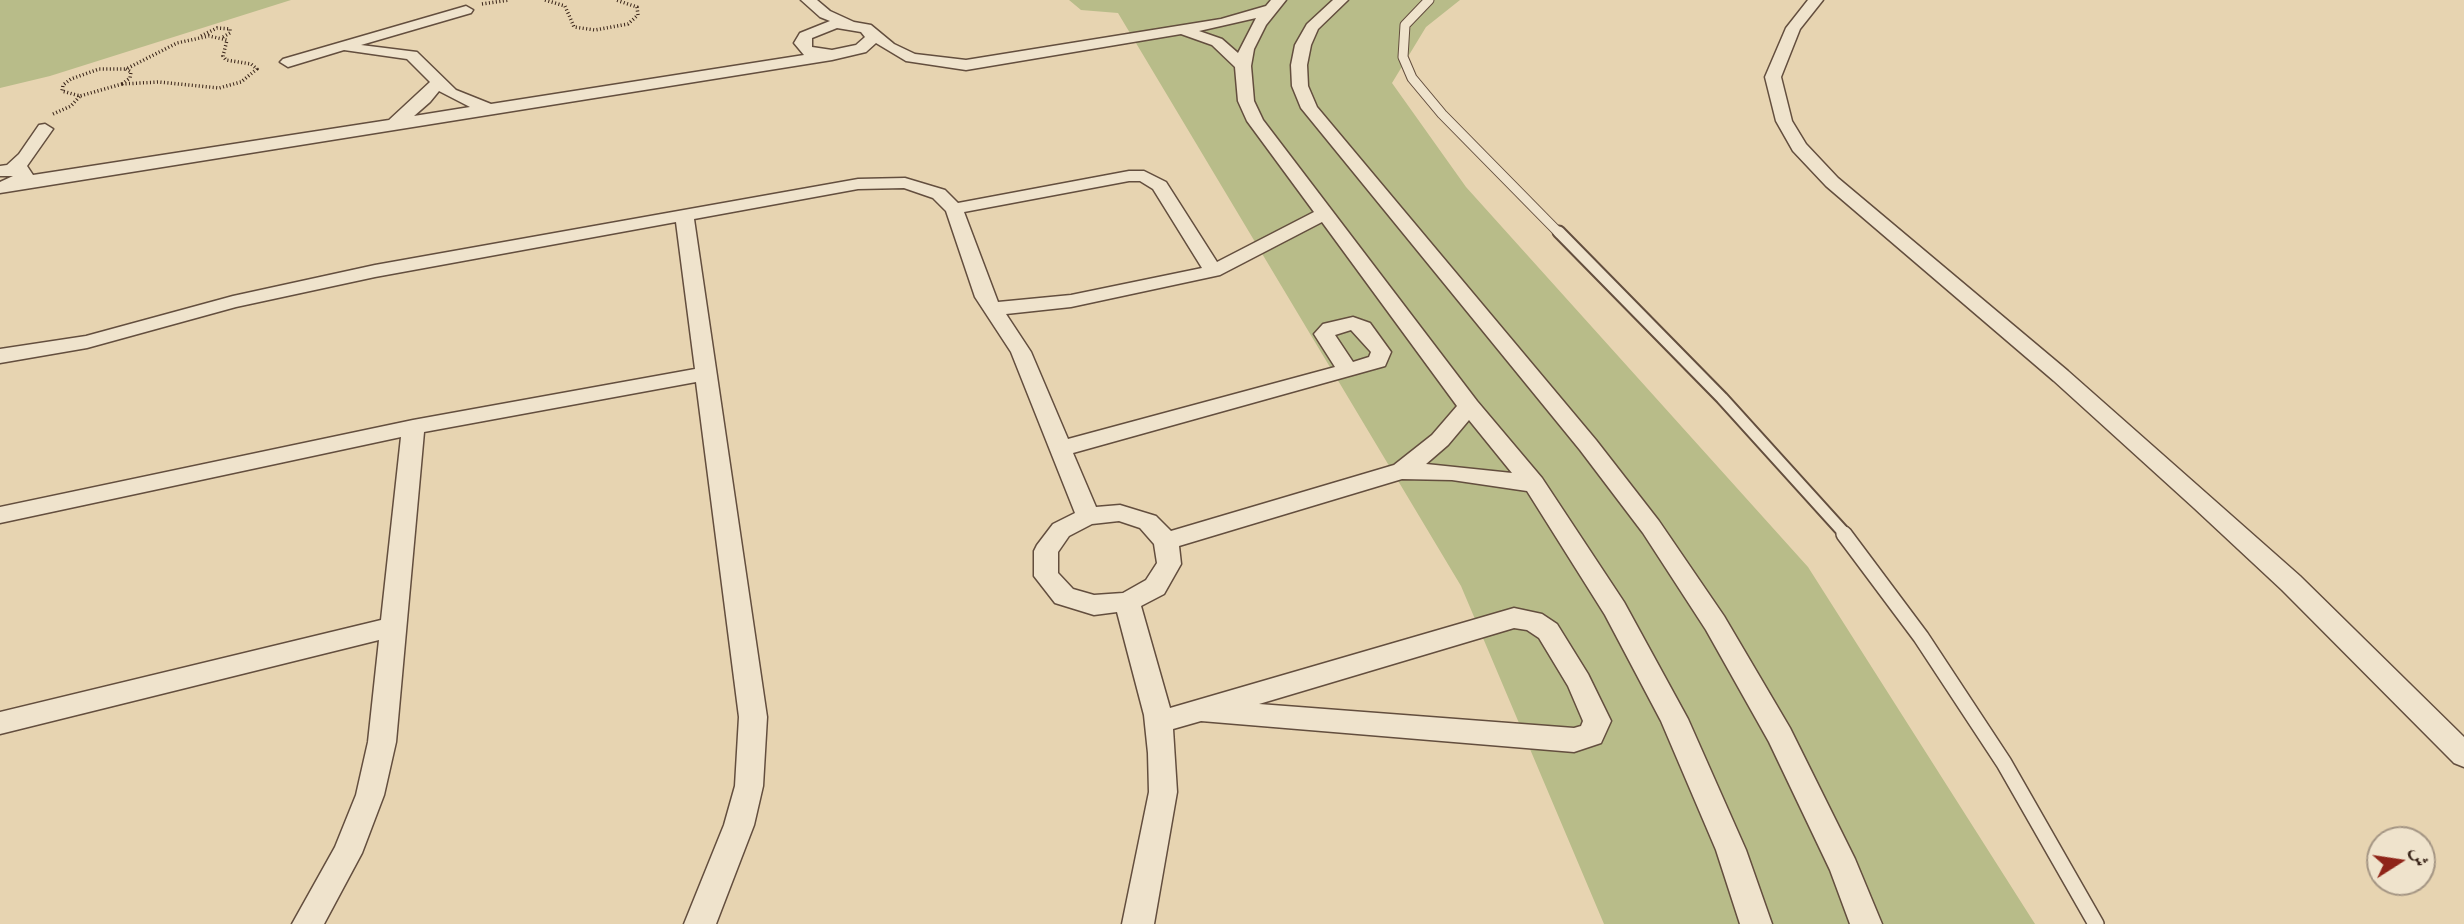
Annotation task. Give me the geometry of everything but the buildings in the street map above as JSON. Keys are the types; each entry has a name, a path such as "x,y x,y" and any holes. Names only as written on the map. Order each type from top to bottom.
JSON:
{"street":[{"path":"1341,0 1312,27 1303,45 1298,65 1300,86 1309,108 1324,130 1588,445 1651,527 1715,623 1780,736 1844,869 1866,924"},
{"path":"1816,0 1788,36 1773,77 1784,121 1800,147 1832,182 2040,358 2241,538 2464,755"},
{"path":"814,30 813,5 850,24 871,31 901,54"},
{"path":"802,44 806,50 817,54 901,54 937,63 982,64 1240,19 1274,5"},
{"path":"1274,5 1252,36 1242,66 1246,101 1255,121 1469,406 1534,484 1615,609 1674,719 1731,850 1756,924"},
{"path":"288,62 466,10"},
{"path":"748,70 802,44 805,36 814,30 850,24"},
{"path":"414,26 408,46 412,55 458,98 493,110"},
{"path":"1180,30 1217,42 1242,66"},
{"path":"7,178 391,126 748,70 840,54 869,43 873,37 871,31"},
{"path":"339,47 412,55"},
{"path":"391,126 424,99 440,80"},
{"path":"7,178 45,129"},
{"path":"954,209 1129,176 1144,176 1160,186 1213,271"},
{"path":"0,356 87,342 233,302 327,280 874,182 919,185 939,194 954,209 991,309 1021,352 1088,516"},
{"path":"991,309 1098,296 1213,271 1324,214"},
{"path":"684,216 743,632 753,751 739,825 700,924"},
{"path":"1060,449 1348,370"},
{"path":"0,515 413,428 706,374"},
{"path":"1402,471 1440,440 1469,406"},
{"path":"308,924 347,853 370,795 382,742 413,428"},
{"path":"1166,541 1402,471 1452,472 1534,484"},
{"path":"1119,513 1148,522 1166,541 1169,565 1155,587 1127,602 1094,606 1064,596 1046,576 1046,551 1053,541 1061,530 1088,516 1119,513"},
{"path":"1127,602 1159,722 1163,792 1138,924"},
{"path":"1159,722 1514,618 1533,621 1548,631 1579,682 1597,721 1591,735 1574,740 1201,710"},
{"path":"0,723 393,627"}],"lane":[{"path":"1429,0 1405,24 1403,57 1412,78 1443,114 1739,416 1838,525 1921,637 2004,763 2096,924"}],"path":[{"path":"545,0 565,6 571,14 570,24 574,27 595,30 628,24 638,15 637,7 615,0"},
{"path":"126,69 177,43 201,37 217,28 230,29 230,33 222,38 201,37"},
{"path":"122,84 130,78 131,72 126,69 107,68 84,73 63,85 62,91 80,96 122,84 159,82 209,88 230,86 250,78 257,69 255,65 226,60 223,56 228,43 222,38"}],"green space":[{"path":"0,0 291,0 50,76 0,88"},
{"path":"1069,0 1460,0 1426,27 1392,83 1466,187 1808,567 2035,924 1604,924 1461,586 1118,13 1081,10"}]}
